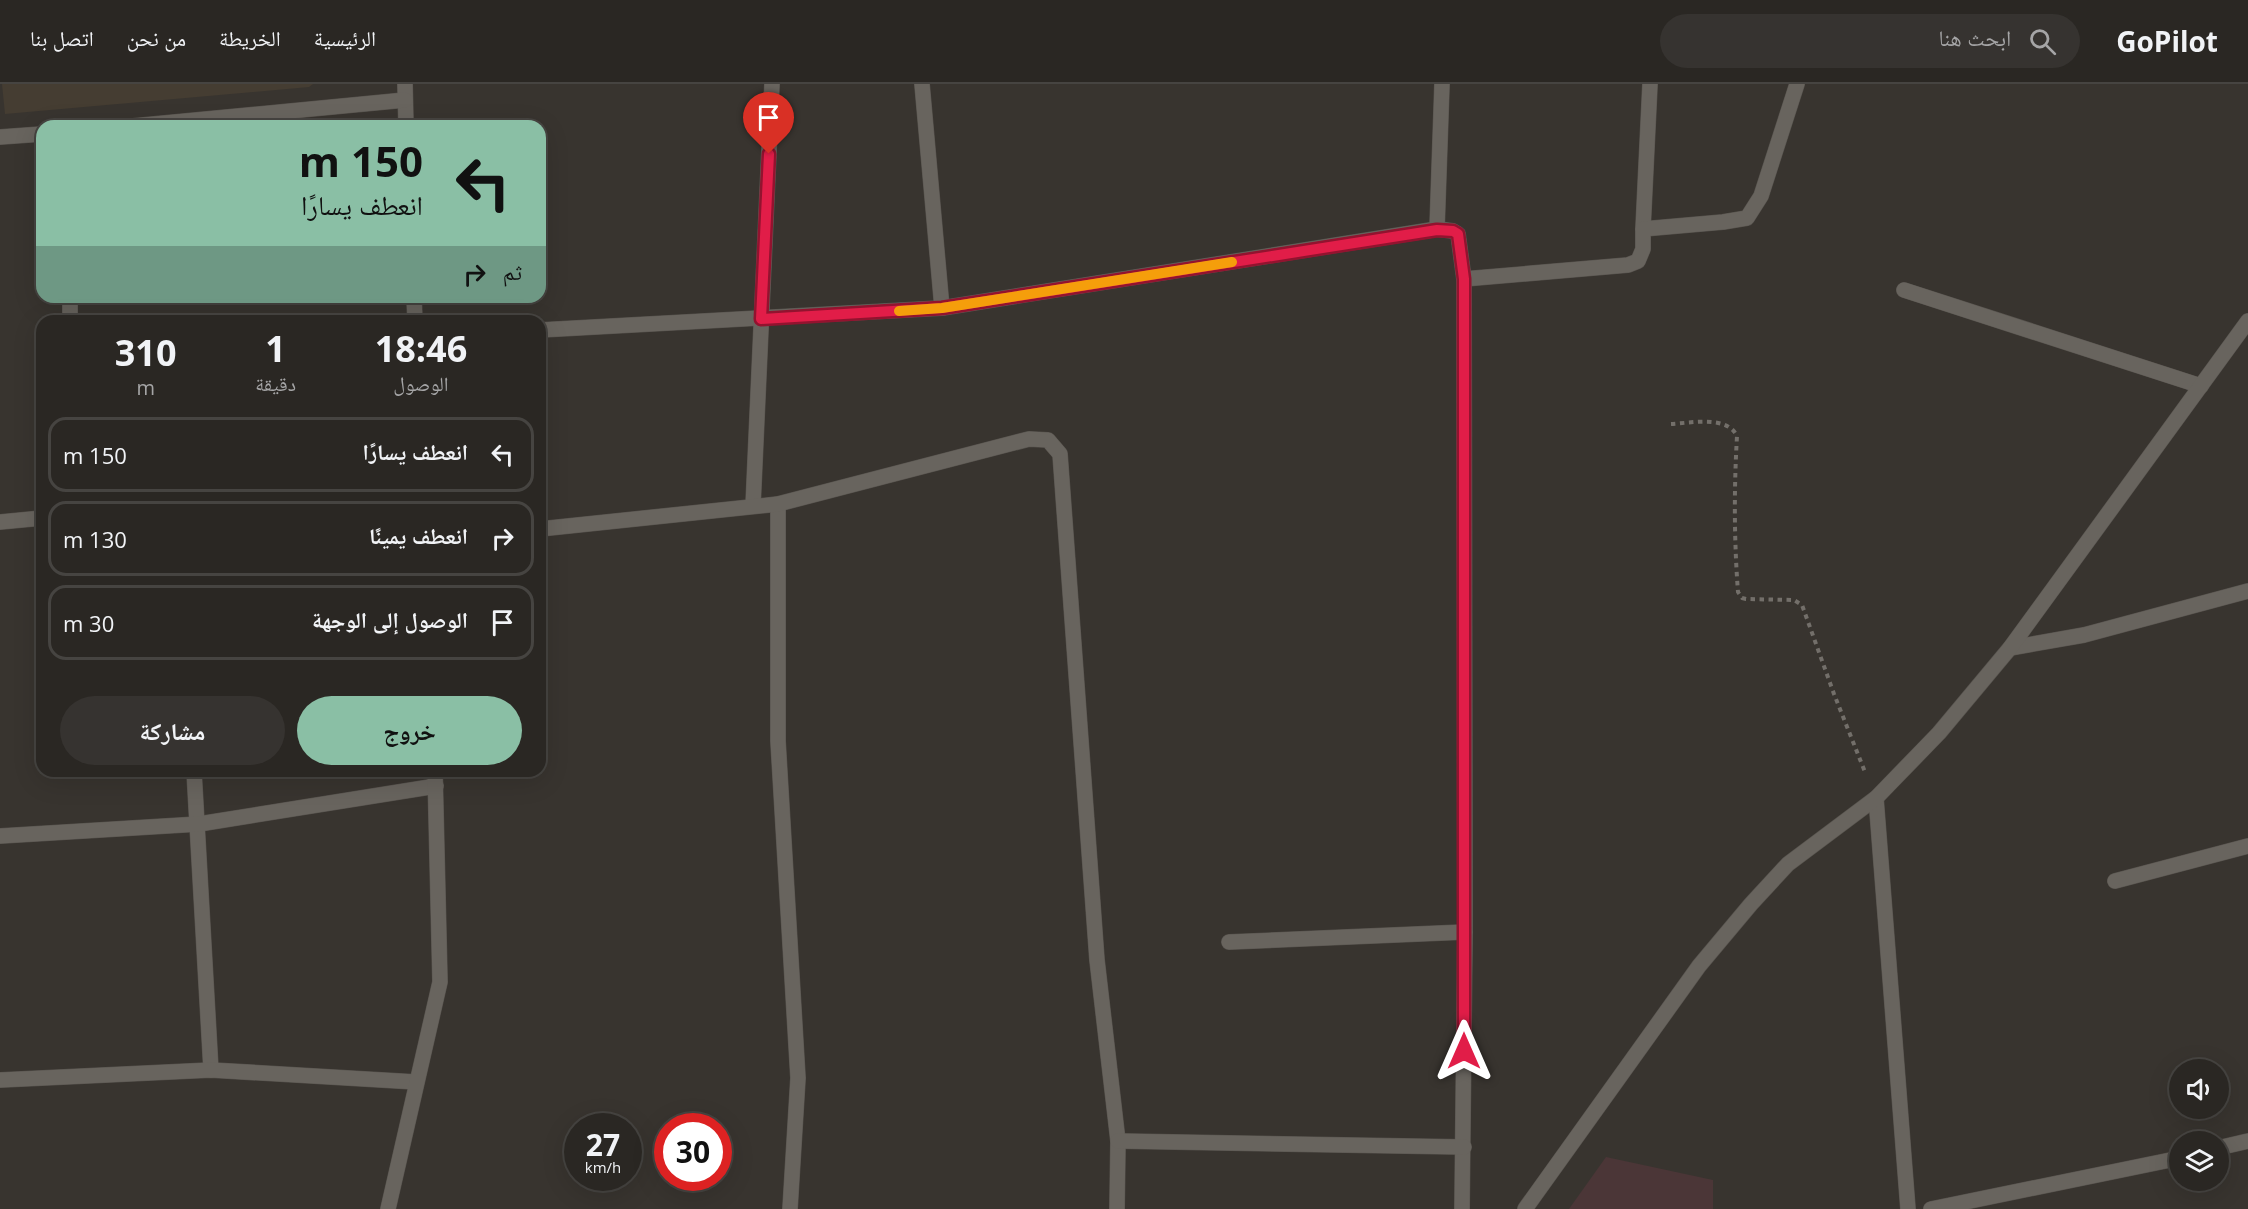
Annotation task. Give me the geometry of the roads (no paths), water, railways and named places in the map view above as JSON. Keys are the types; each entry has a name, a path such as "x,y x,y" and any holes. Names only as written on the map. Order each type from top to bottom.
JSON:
{"street":[{"path":"405,84 406,120"},
{"path":"753,506 772,84"},
{"path":"922,84 942,308"},
{"path":"1437,230 1442,84"},
{"path":"1464,279 1629,265 1638,261 1643,249 1650,84"},
{"path":"1643,229 1748,218 1761,196 1797,84"},
{"path":"196,120 405,100"},
{"path":"0,137 36,134"},
{"path":"546,330 942,308 1437,230 1453,231 1458,234 1464,279 1465,932 1462,1209"},
{"path":"1904,290 2202,386"},
{"path":"1525,1209 1699,966 1751,904 1788,864 1876,798 1939,733 2010,648 2248,321"},
{"path":"546,528 778,504 1029,438 1048,440 1060,454 1097,960 1118,1141 1117,1209"},
{"path":"778,504 778,741 798,1078 790,1209"},
{"path":"0,522 36,519"},
{"path":"2010,648 2084,635 2248,591"},
{"path":"195,777 211,1070"},
{"path":"0,836 199,824 435,778 441,982 388,1209"},
{"path":"1876,798 1908,1209"},
{"path":"2115,881 2248,846"},
{"path":"1228,942 1465,932"},
{"path":"0,1080 211,1070 416,1082"},
{"path":"1118,1141 1464,1147"},
{"path":"2229,1145 2248,1141"},
{"path":"1931,1209 2169,1160"}]}
